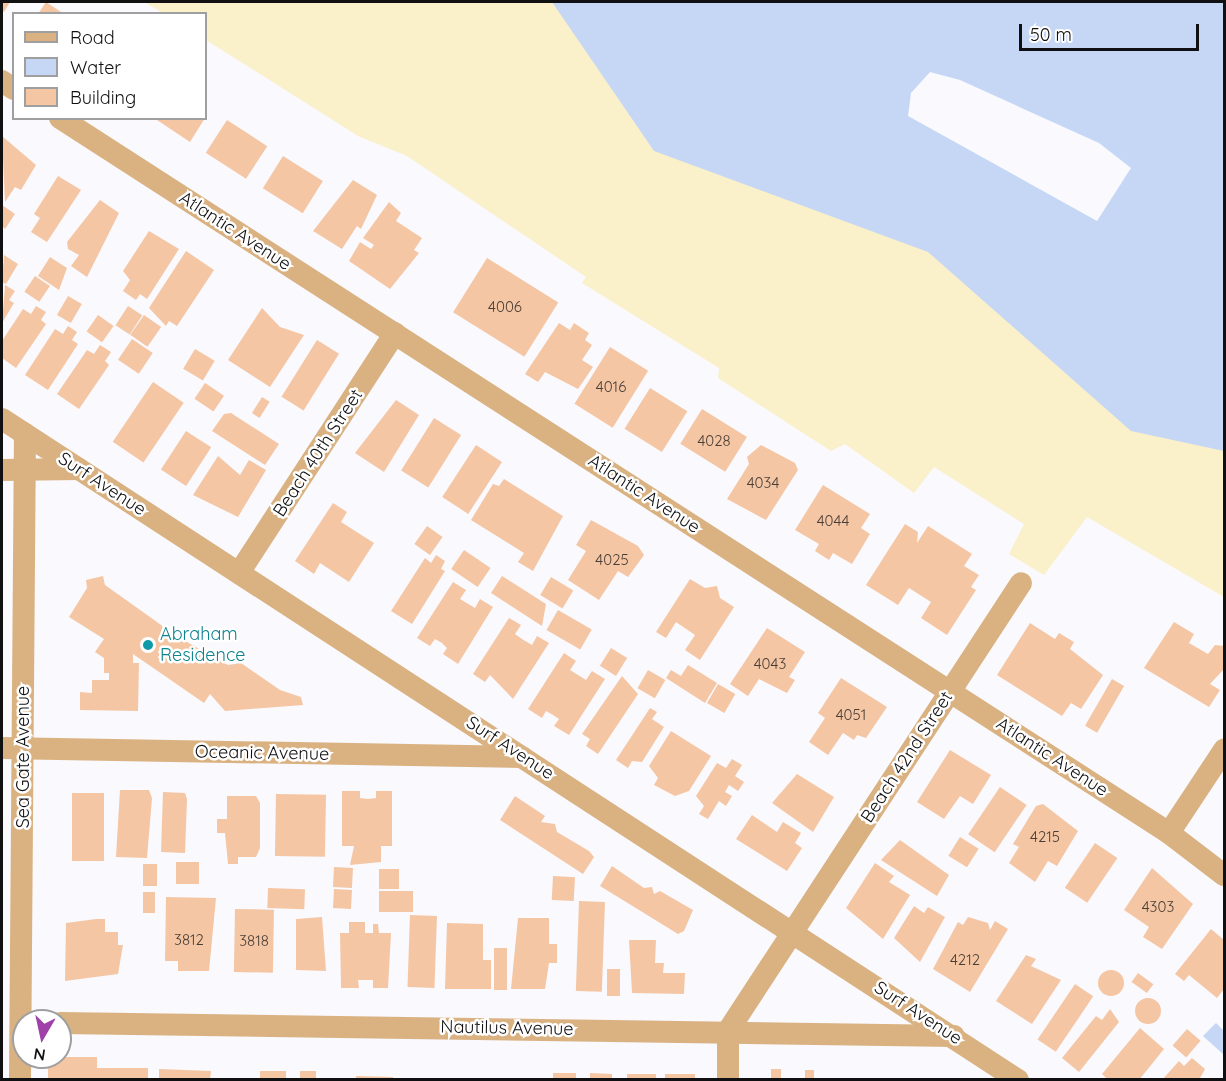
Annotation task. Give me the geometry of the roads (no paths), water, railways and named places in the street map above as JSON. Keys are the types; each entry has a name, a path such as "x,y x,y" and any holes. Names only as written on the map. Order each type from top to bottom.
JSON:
{"street":[{"name":"Atlantic Avenue","path":"63,120 1169,832 1224,875"},
{"name":"Beach 40th Street","path":"240,573 395,333"},
{"name":"Surf Avenue","path":"2,419 954,1036 1018,1080"},
{"name":"Sea Gate Avenue","path":"15,1009 12,470 25,434"},
{"path":"12,470 79,469"},
{"name":"Beach 42nd Street","path":"728,1031 1021,583"},
{"name":"Oceanic Avenue","path":"13,749 523,757"},
{"path":"1169,832 1224,750"},
{"name":"Nautilus Avenue","path":"72,1023 954,1036"},
{"path":"728,1031 728,1080"}],"water":[{"path":"552,2 1224,2 1224,451 1131,431 928,252 654,151"},
{"path":"1216,1023 1224,1031 1224,1055 1203,1036"}],"place":[{"name":"Abraham Residence","path":"148,645"}]}
